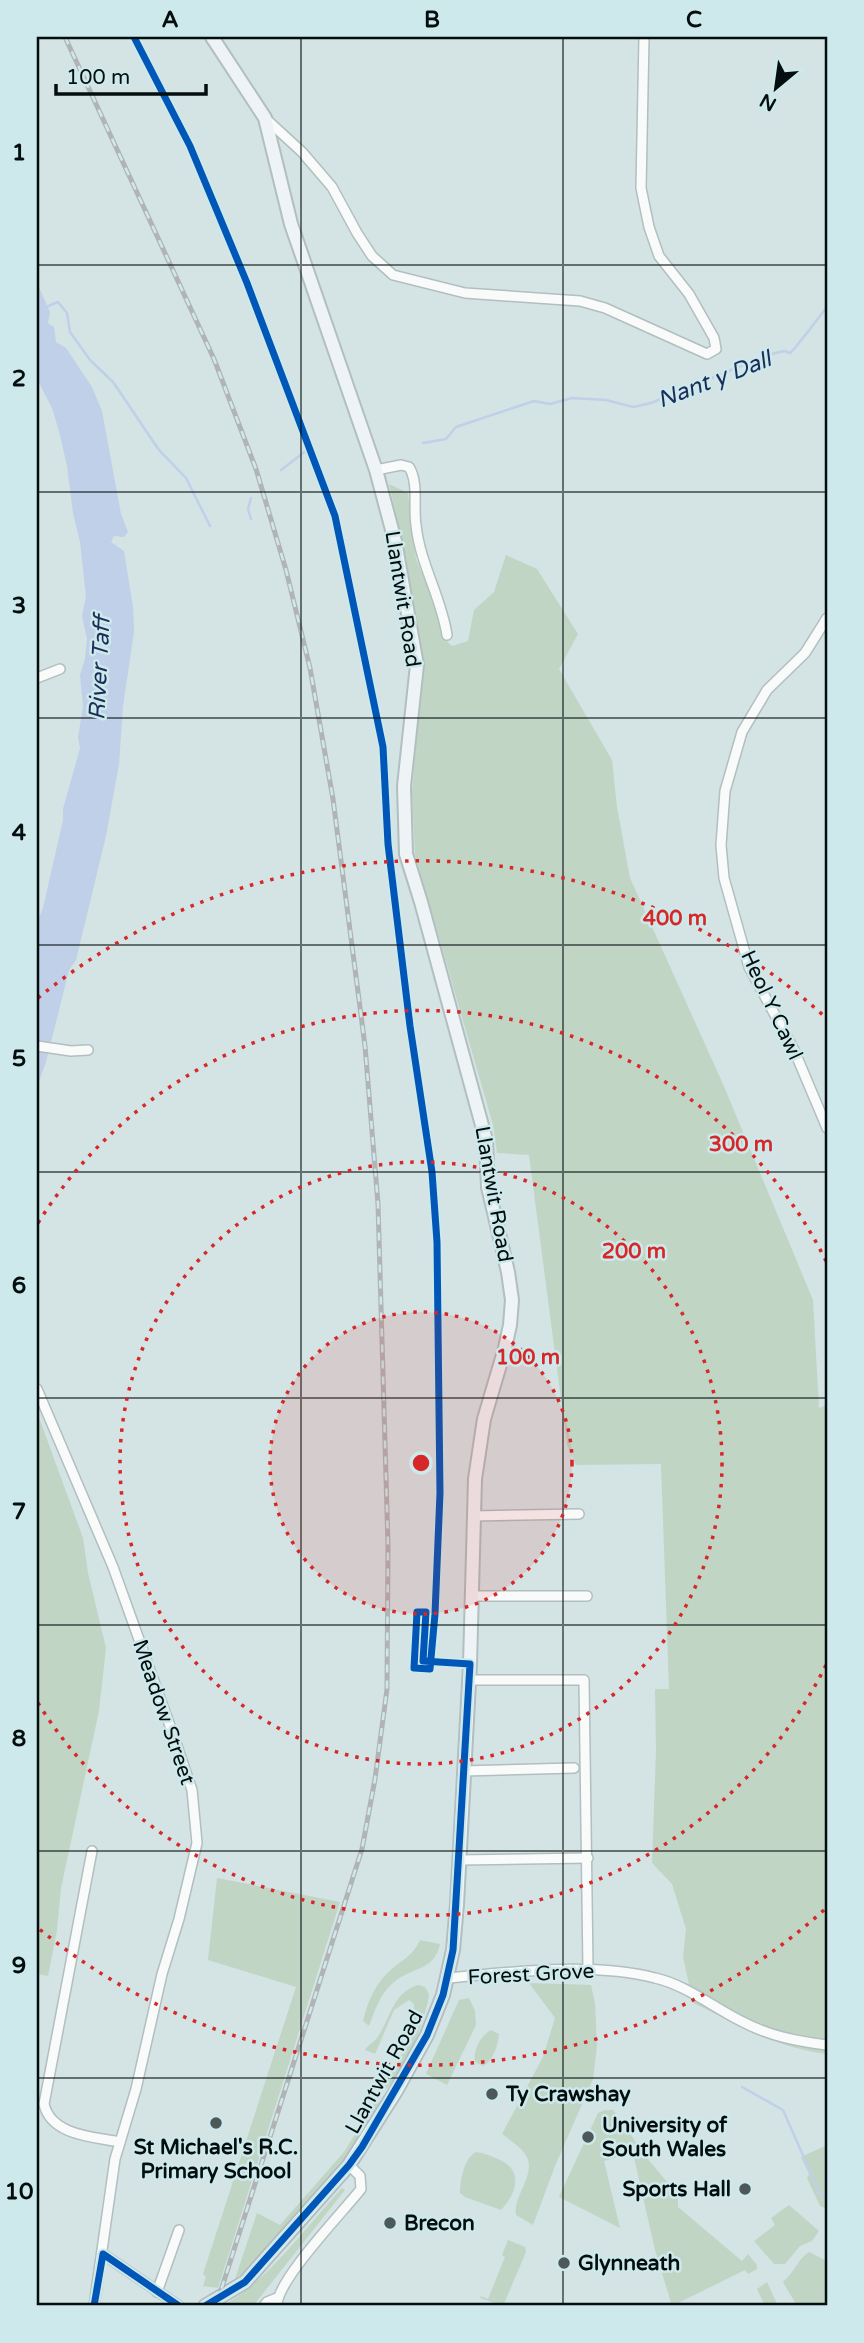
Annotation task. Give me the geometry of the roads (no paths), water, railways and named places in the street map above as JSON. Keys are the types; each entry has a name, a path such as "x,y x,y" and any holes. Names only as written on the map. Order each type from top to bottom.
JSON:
{"main road":[{"name":"Llantwit Road","path":"205,2306 245,2282 349,2165 399,2086 427,2035 448,1979 453,1950 459,1860 478,1451 484,1419 505,1348 512,1300 488,1187 486,1140 406,854 404,786 417,665 395,541 376,470 291,224 265,118 212,37"}],"street":[{"path":"265,118 302,152 332,187 372,256 393,275 465,293 580,301 605,308 707,354 716,349 714,338 689,294 659,256 649,227 641,188 644,37"},
{"path":"376,470 401,465 409,467 414,474 415,525 422,559 443,611 447,635"},
{"name":"Heol Y Cawl","path":"827,618 805,653 768,690 742,732 725,791 721,845 724,878 749,967 794,1050 827,1128"},
{"path":"37,678 60,669"},
{"path":"37,1046 56,1050 88,1050"},
{"name":"Meadow Street","path":"37,1389 113,1567 192,1790 197,1843 115,2159 94,2306"},
{"path":"473,1516 579,1514"},
{"path":"471,1596 587,1596"},
{"path":"468,1680 584,1679 588,1969"},
{"path":"463,1772 574,1768"},
{"path":"92,1851 44,2104 50,2118 56,2123 86,2137 120,2143"},
{"path":"459,1860 588,1858"},
{"name":"Forest Grove","path":"448,1979 588,1969 657,1978 701,1998 742,2022 786,2040 827,2045"},
{"path":"264,2306 277,2302 291,2273 361,2189 360,2176 349,2165"},
{"path":"157,2292 179,2230"},
{"path":"103,2253 179,2306"}],"water":[{"name":"River Taff","path":"37,283 50,312 48,323 54,327 56,342 66,348 92,387 102,411 121,514 128,532 124,537 114,536 111,542 124,551 134,632 123,706 119,764 106,836 76,960 69,970 37,1087 37,923 43,908 63,820 63,809 80,748 78,737 83,707 80,675 87,639 82,616 86,596 80,542 67,466 52,408 37,379"}],"waterway":[{"path":"46,307 58,302 67,313 70,332 90,360 113,382 159,450 186,478 210,526"},
{"name":"Nant y Dall","path":"423,443 446,439 456,427 534,401 550,404 572,398 606,400 633,407 651,403 768,355 784,351 790,353 827,306"},
{"path":"281,470 307,450"},
{"path":"251,498 248,509 251,519"},
{"path":"742,2087 783,2110 820,2194 827,2194"}],"railway":[{"path":"65,37 214,359 256,469 286,570 310,668 333,799 365,1046 378,1204 388,1545 387,1689 375,1779 362,1849 216,2306"}],"place":[{"name":"Ty Crawshay","path":"492,2094"},
{"name":"St Michael's R.C. Primary School","path":"216,2123"},
{"name":"University of South Wales","path":"588,2137"},
{"name":"Sports Hall","path":"745,2189"},
{"name":"Brecon","path":"390,2223"},
{"name":"Glynneath","path":"564,2263"}]}
